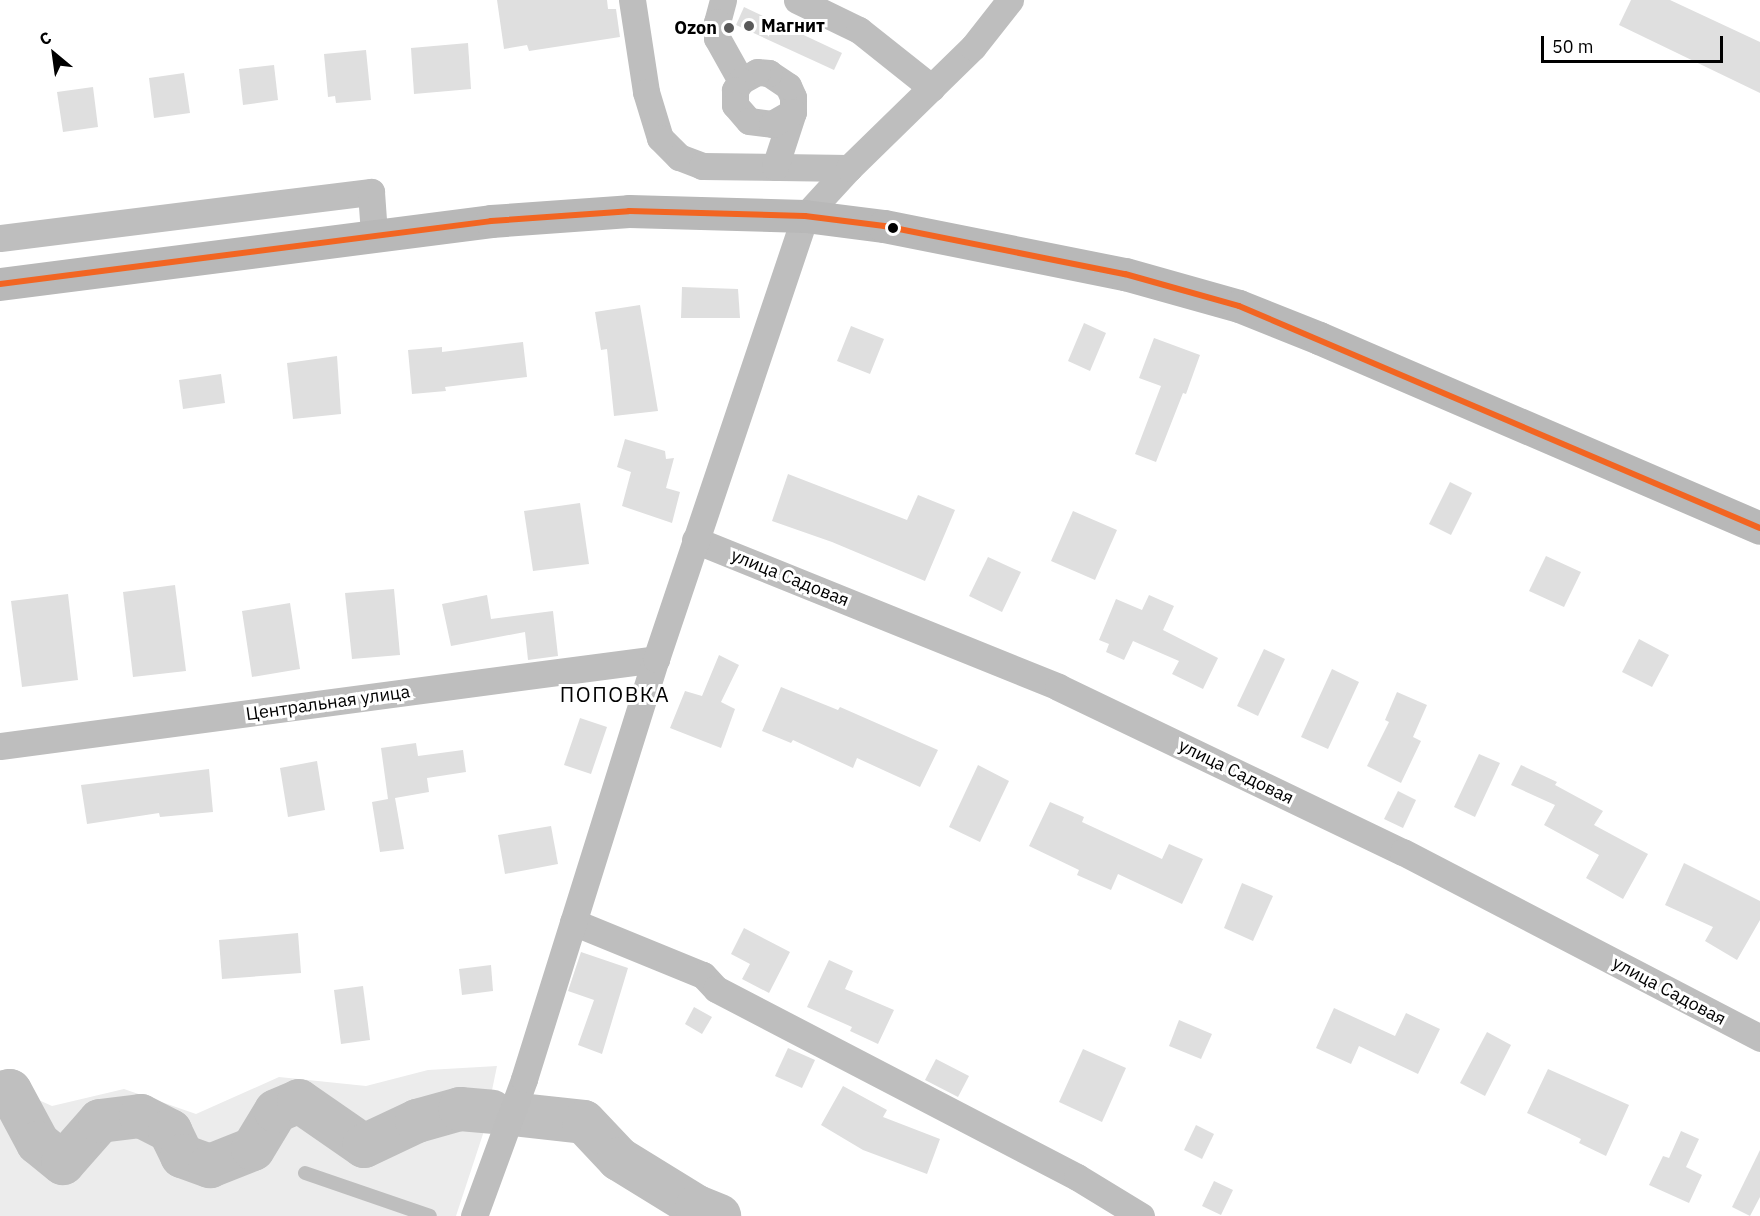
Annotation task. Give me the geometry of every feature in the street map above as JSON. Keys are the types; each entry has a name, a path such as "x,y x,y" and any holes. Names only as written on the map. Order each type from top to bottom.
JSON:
{"street":[{"path":"632,0 646,92 660,138 679,157 702,166 849,168"},
{"path":"723,0 717,22 717,38 741,81"},
{"path":"797,0 859,30 932,88"},
{"path":"474,1216 524,1079 656,659 806,216 849,168 973,46 1010,0"},
{"path":"775,167 793,112 793,97 780,78 770,73 757,72 741,81 735,90 735,105 749,121 772,124 793,112"},
{"path":"0,238 371,192 374,234"},
{"path":"0,284 491,220 629,211 806,216 884,225 1125,274 1239,306 1319,338 1760,528"},
{"name":"улица Садовая","path":"695,540 1058,687 1403,852 1760,1038"},
{"name":"Центральная улица","path":"0,746 656,659"},
{"path":"573,922 703,975 716,990 1077,1177 1141,1216"}],"lane":[{"path":"305,1173 430,1216"}],"shaded area":[{"path":"497,1066 483,1134 456,1216 0,1216 0,1075 23,1093 52,1106 124,1089 196,1114 279,1077 366,1086 428,1070"}],"building":[{"path":"497,0 607,0 608,9 616,9 620,37 529,51 527,45 504,49"},
{"path":"1631,0 1670,0 1760,42 1760,93 1619,25"},
{"path":"744,7 842,53 834,70 736,25"},
{"path":"468,43 471,89 414,94 411,48"},
{"path":"366,50 371,100 336,103 335,96 328,97 324,54"},
{"path":"274,65 278,100 243,105 239,69"},
{"path":"184,73 190,113 154,118 149,78"},
{"path":"93,87 98,127 63,132 57,92"},
{"path":"682,287 738,289 740,318 681,318"},
{"path":"640,305 658,411 614,416 607,349 601,350 595,312"},
{"path":"1084,323 1106,333 1090,371 1068,361"},
{"path":"851,326 884,339 870,374 837,361"},
{"path":"1154,338 1200,355 1186,394 1183,393 1156,462 1135,454 1161,386 1139,378"},
{"path":"523,342 527,377 445,387 446,391 412,394 408,350 442,347 442,352"},
{"path":"337,356 341,414 293,419 287,363"},
{"path":"221,374 225,403 183,409 179,380"},
{"path":"625,439 665,451 666,459 674,458 666,488 680,492 672,523 622,506 631,472 617,467"},
{"path":"788,474 907,520 918,495 955,510 925,581 832,542 772,521"},
{"path":"1450,482 1472,493 1451,535 1429,524"},
{"path":"580,503 589,564 533,571 524,511"},
{"path":"1073,511 1117,530 1095,580 1051,561"},
{"path":"1546,556 1581,572 1564,607 1529,591"},
{"path":"988,557 1021,572 1002,612 969,596"},
{"path":"175,585 186,671 133,677 123,592"},
{"path":"394,589 400,655 352,659 345,593"},
{"path":"68,594 78,680 22,687 11,601"},
{"path":"487,595 491,619 553,611 558,656 528,660 525,632 451,646 442,604"},
{"path":"1149,595 1174,606 1163,630 1218,658 1203,689 1172,674 1179,661 1133,641 1124,660 1106,652 1109,644 1099,640 1116,599 1142,610"},
{"path":"290,603 300,669 252,677 242,611"},
{"path":"1639,639 1669,655 1652,687 1622,672"},
{"path":"1264,649 1285,659 1258,716 1237,706"},
{"path":"719,655 739,665 721,702 735,709 721,748 670,728 685,691 702,696"},
{"path":"1332,669 1359,682 1328,749 1301,737"},
{"path":"781,687 838,710 840,707 938,750 920,787 857,758 853,768 793,740 791,743 762,731"},
{"path":"1397,692 1427,705 1413,737 1421,741 1401,783 1367,766 1389,722 1385,720"},
{"path":"580,718 607,727 591,774 564,765"},
{"path":"416,743 418,756 463,750 466,772 427,778 429,792 395,798 404,849 380,852 372,802 388,799 381,748"},
{"path":"1479,754 1500,763 1475,817 1454,807"},
{"path":"317,761 325,810 288,817 280,768"},
{"path":"978,765 1009,781 980,842 949,827"},
{"path":"1521,765 1557,782 1555,785 1603,811 1594,825 1648,854 1623,899 1586,878 1599,855 1544,825 1555,805 1511,785"},
{"path":"209,769 213,812 160,817 159,813 87,824 81,785"},
{"path":"1398,791 1416,800 1403,828 1384,819"},
{"path":"1050,802 1084,817 1082,822 1162,859 1169,844 1203,859 1182,904 1118,874 1111,890 1077,875 1079,870 1029,846"},
{"path":"551,826 558,864 505,874 498,835"},
{"path":"1684,863 1760,901 1760,920 1737,960 1705,941 1713,927 1665,905"},
{"path":"1242,883 1273,896 1253,941 1224,928"},
{"path":"744,928 790,952 769,993 742,979 750,964 731,954"},
{"path":"298,933 301,973 222,979 219,940"},
{"path":"581,952 628,968 602,1054 578,1045 594,1000 568,991"},
{"path":"829,960 853,971 845,989 894,1010 878,1044 850,1031 852,1027 807,1007"},
{"path":"491,965 493,991 462,995 459,969"},
{"path":"363,986 370,1040 341,1044 334,990"},
{"path":"694,1007 712,1017 702,1034 685,1024"},
{"path":"1334,1008 1395,1036 1406,1013 1440,1029 1418,1074 1359,1046 1351,1064 1316,1048"},
{"path":"1179,1020 1212,1034 1201,1059 1169,1046"},
{"path":"1487,1032 1511,1045 1485,1096 1460,1083"},
{"path":"788,1048 815,1060 802,1088 775,1076"},
{"path":"1083,1049 1126,1068 1102,1122 1059,1102"},
{"path":"936,1059 969,1076 958,1097 925,1080"},
{"path":"1548,1069 1629,1105 1606,1156 1579,1143 1581,1139 1527,1113"},
{"path":"843,1086 887,1110 883,1117 940,1139 927,1174 863,1150 821,1125"},
{"path":"1196,1125 1214,1134 1202,1159 1184,1150"},
{"path":"1681,1131 1699,1139 1686,1167 1702,1175 1689,1203 1649,1185 1663,1156 1669,1158"},
{"path":"1760,1150 1760,1197 1750,1216 1732,1207"},
{"path":"1214,1181 1233,1190 1221,1215 1202,1206"}],"waterway":[{"path":"0,1093 10,1091 38,1143 63,1163 100,1121 141,1116 170,1131 182,1156 210,1166 253,1149 276,1111 299,1101 364,1146 417,1121 460,1109 492,1112"},
{"path":"521,1115 584,1122 619,1159 697,1207 719,1216"}],"transit line":[{"path":"0,284 491,221 629,211 805,216 884,226 1125,274 1239,306 1760,528"}],"place":[{"name":"Магнит","path":"749,26"},
{"name":"Ozon","path":"729,28"}],"district":[{"name":"ПОПОВКА","path":"615,694"}]}
